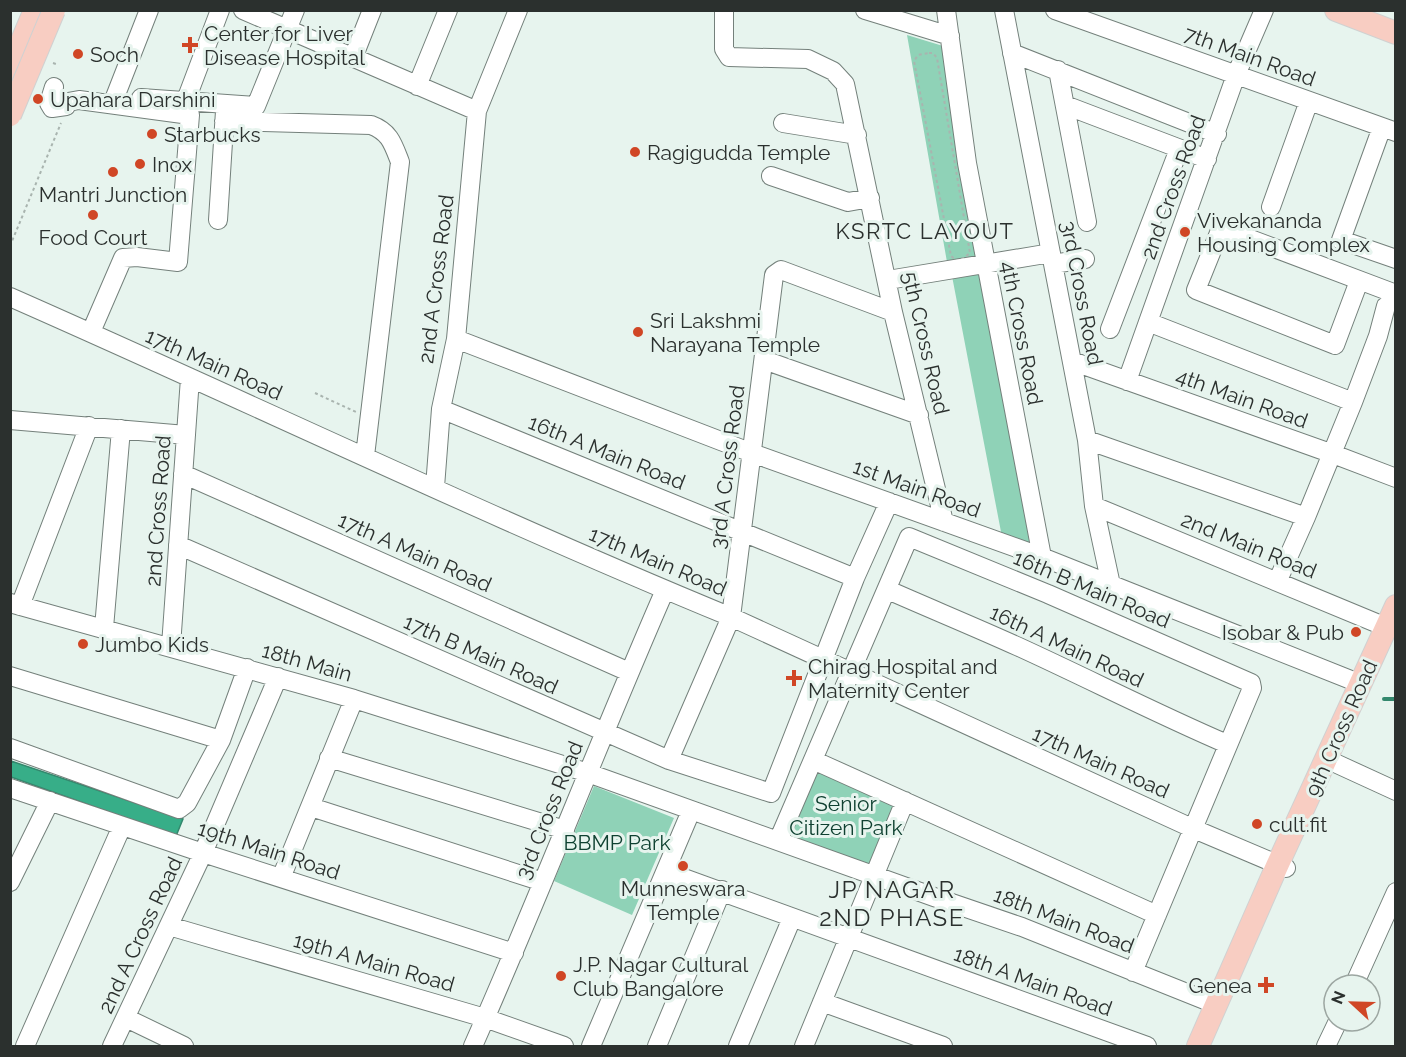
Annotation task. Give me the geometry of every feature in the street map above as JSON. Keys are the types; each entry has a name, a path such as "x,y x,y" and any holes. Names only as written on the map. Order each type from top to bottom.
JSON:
{"main road":[{"path":"10,69 35,10"},
{"path":"10,130 17,79 40,10"},
{"path":"10,115 54,10"},
{"path":"17,79 59,10"},
{"path":"1336,10 1395,33"},
{"path":"1371,10 1395,20"},
{"name":"9th Cross Road","path":"1198,1047 1282,867 1335,763 1391,628 1395,606"},
{"name":"9th Cross Road","path":"1208,1047 1361,684 1391,628"}],"street":[{"path":"115,97 149,10"},
{"path":"91,332 123,258 137,257 178,262 189,105 220,10"},
{"path":"243,10 477,111"},
{"path":"225,112 256,106 295,10"},
{"path":"353,58 372,10"},
{"path":"417,86 448,10"},
{"name":"2nd A Cross Road","path":"435,488 441,409 456,339 477,111 518,10"},
{"name":"5th Cross Road","path":"724,10 724,49 729,57 808,58 833,71 845,84 893,312 944,522"},
{"path":"865,10 950,36"},
{"name":"4th Cross Road","path":"946,10 967,163 1042,557"},
{"name":"3rd Cross Road","path":"1004,10 1088,440 1094,506 1111,585"},
{"name":"7th Main Road","path":"1055,10 1389,129"},
{"name":"2nd Cross Road","path":"1127,381 1217,134 1236,75 1264,10"},
{"path":"1012,53 1217,134"},
{"path":"1058,70 1087,222"},
{"path":"17,79 115,97 189,105 225,112 371,125 382,129 392,141 400,162 364,456"},
{"path":"54,87 49,103 52,108 66,106 68,102 79,100 189,105"},
{"path":"1271,207 1309,101"},
{"path":"1065,105 1208,159"},
{"path":"218,220 225,112"},
{"path":"783,123 857,135"},
{"path":"1389,129 1341,240 1395,259"},
{"path":"1110,329 1179,149"},
{"path":"771,176 849,202 870,198"},
{"path":"1278,580 1333,454 1393,296 1359,281 1221,228 1196,290 1335,345 1359,281"},
{"path":"888,280 986,264 1085,259"},
{"name":"3rd A Cross Road","path":"669,760 731,617 774,275 781,270 893,312"},
{"name":"17th Main Road","path":"10,297 435,488 731,617 1282,867"},
{"path":"1148,322 1353,402"},
{"name":"1st Main Road","path":"456,339 752,453 1042,557 1361,684"},
{"path":"764,360 919,415"},
{"name":"4th Main Road","path":"1072,361 1395,478"},
{"name":"2nd Cross Road","path":"171,646 190,378"},
{"name":"16th A Main Road","path":"441,409 855,578"},
{"path":"11,420 186,435"},
{"path":"15,605 89,426"},
{"path":"104,628 121,429"},
{"path":"1088,440 1306,517"},
{"name":"17th A Main Road","path":"183,474 629,672"},
{"path":"822,660 889,502"},
{"name":"2nd Main Road","path":"1094,506 1391,628"},
{"name":"16th B Main Road","path":"888,590 909,537 1048,594 1249,682 1252,688 1227,744"},
{"name":"17th B Main Road","path":"178,545 669,760 771,793 822,660"},
{"name":"3rd Cross Road","path":"472,1047 514,953 629,672 666,590"},
{"path":"778,841 888,590"},
{"name":"16th A Main Road","path":"888,590 1019,647 1116,692 1157,714 1227,744"},
{"name":"18th Main","path":"15,605 171,646 354,699 588,773"},
{"path":"10,748 179,809 187,803 221,740 247,669"},
{"path":"10,676 221,740"},
{"name":"2nd A Cross Road","path":"112,1047 203,853 278,677"},
{"path":"281,878 354,699"},
{"path":"1133,972 1194,829 1227,744"},
{"path":"329,758 565,830"},
{"path":"813,760 1157,915"},
{"path":"1335,763 1395,791"},
{"name":"18th Main Road","path":"588,773 1032,931 1217,1005"},
{"name":"19th Main Road","path":"10,788 514,953"},
{"path":"10,882 50,801"},
{"path":"804,1047 905,801"},
{"path":"311,807 543,882"},
{"path":"591,1047 691,811"},
{"path":"26,1047 122,826"},
{"name":"18th A Main Road","path":"667,872 722,890 848,939 1147,1047"},
{"path":"657,1047 722,890"},
{"path":"1359,973 1395,892"},
{"path":"738,1047 792,918"},
{"name":"19th A Main Road","path":"169,926 485,1018 564,1047"},
{"path":"822,1002 943,1047"},
{"path":"126,1018 184,1047"},
{"path":"1326,1047 1332,1033"}],"path":[{"path":"929,53 933,53 937,58 970,253 957,261 951,256 914,61 918,55 929,53"},
{"path":"10,246 66,106"},
{"path":"315,393 369,418"}],"green space":[{"path":"907,35 943,46 980,258 947,262"},
{"path":"981,270 1031,547 1002,537 952,276"},
{"name":"Senior Citizen Park","path":"817,763 903,795 875,868 790,836"},
{"name":"BBMP Park","path":"594,786 674,818 632,915 554,881"}],"shaded area":[{"path":"11,761 183,819 176,836 11,777"}],"waterway":[{"path":"1384,699 1396,699"}],"railway":[{"path":"10,109 52,10"}],"place":[{"name":"Center for Liver Disease Hospital","path":"190,45"},
{"name":"Soch","path":"78,54"},
{"name":"Upahara Darshini","path":"38,99"},
{"name":"Starbucks","path":"152,134"},
{"name":"Ragigudda Temple","path":"635,152"},
{"name":"Inox","path":"140,164"},
{"name":"Mantri Junction","path":"113,172"},
{"name":"Food Court","path":"93,215"},
{"name":"Vivekananda Housing Complex","path":"1185,232"},
{"name":"Sri Lakshmi Narayana Temple","path":"638,332"},
{"name":"Isobar & Pub","path":"1356,632"},
{"name":"Jumbo Kids","path":"83,644"},
{"name":"Chirag Hospital and Maternity Center","path":"794,678"},
{"name":"cult.fit","path":"1257,824"},
{"name":"Munneswara Temple","path":"683,866"},
{"name":"J.P. Nagar Cultural Club Bangalore","path":"561,976"},
{"name":"Genea","path":"1266,985"}],"district":[{"name":"KSRTC LAYOUT","path":"925,231"},
{"name":"JP NAGAR 2ND PHASE","path":"892,903"}]}
